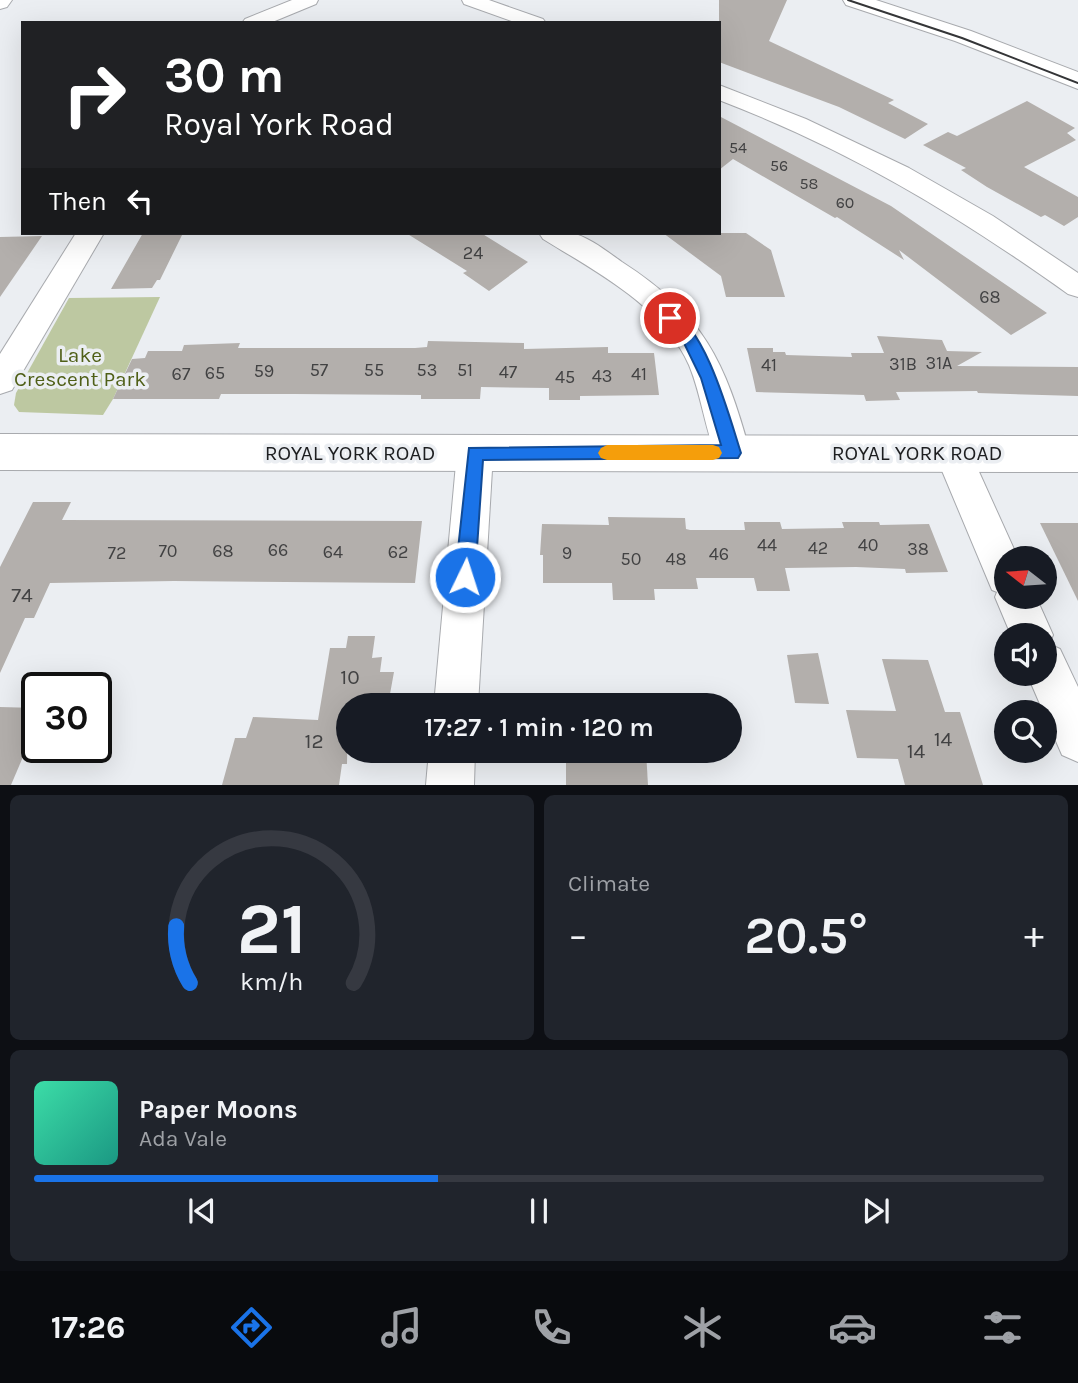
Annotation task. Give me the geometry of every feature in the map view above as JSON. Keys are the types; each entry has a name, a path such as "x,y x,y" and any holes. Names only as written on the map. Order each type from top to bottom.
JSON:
{"main road":[{"path":"854,0 974,40 1078,81"},
{"name":"ROYAL YORK ROAD","path":"0,452 1078,454"}],"street":[{"path":"257,21 309,0"},
{"path":"471,0 531,21"},
{"path":"721,93 819,133 924,186 985,223 1078,286"},
{"path":"0,382 89,235"},
{"path":"557,235 619,272 651,298 689,338 709,378 732,453"},
{"path":"457,693 475,453"},
{"path":"953,454 994,548"},
{"path":"1055,686 1078,740"},
{"path":"450,785 451,763"}],"green space":[{"name":"Lake Crescent Park","path":"160,297 103,415 19,412 14,405 16,393 69,298"}],"building":[{"path":"719,0 787,0 769,41 894,100 888,103 928,124 905,139 839,107 721,63"},
{"path":"1027,101 1075,128 1067,133 1076,140 1024,167 1078,197 1078,217 1064,226 1045,215 1041,217 987,187 961,170 966,168 923,145 948,132 957,136"},
{"path":"721,117 891,206 1047,313 1011,335 899,250 904,260 837,217 733,159 721,168"},
{"path":"746,233 771,250 785,297 726,297 721,276 666,235"},
{"path":"142,235 182,235 160,280 157,280 152,288 111,289"},
{"path":"409,235 484,235 528,262 489,291 463,273 467,271"},
{"path":"42,236 0,297 0,237"},
{"path":"877,336 942,340 947,351 982,352 957,366 1078,367 1078,396 977,391 896,392 900,400 866,401 864,395 756,392 747,348 773,348 773,352 785,352 786,355 852,357 851,353 884,353"},
{"path":"428,341 524,343 524,349 608,347 608,353 654,353 659,395 580,396 580,400 549,400 549,388 481,387 480,399 421,399 421,395 221,394 219,399 113,399 132,359 145,358 148,351 182,351 184,345 240,343 238,348 415,348 427,347"},
{"path":"33,502 71,502 62,520 422,521 415,583 50,583 34,618 25,618 0,673 0,567"},
{"path":"608,517 685,518 686,529 690,530 745,530 744,522 780,522 782,529 844,528 842,522 879,522 880,525 929,524 948,572 906,573 905,569 856,567 785,568 790,591 757,591 754,578 696,578 698,589 654,589 655,600 613,600 612,583 543,583 543,555 540,555 542,524 609,525"},
{"path":"1040,523 1078,523 1078,601 1057,558 1057,546 1051,546"},
{"path":"348,636 375,636 372,658 382,657 380,672 394,672 390,693 336,693 336,763 347,763 342,764 339,785 222,785 235,738 246,738 253,717 318,720 330,648 346,648"},
{"path":"818,653 829,704 795,703 787,655"},
{"path":"882,659 928,660 945,712 960,712 983,785 905,785 898,759 857,758 846,710 896,711"},
{"path":"0,707 21,708 21,762 11,785 0,785"},
{"path":"566,763 647,763 648,785 566,785"}],"tram line":[{"path":"848,0 962,38 1078,83"}],"slow traffic":[{"path":"607,453 713,453"}],"route":[{"path":"465,577 475,453 732,453 725,422 709,378 689,338 670,318"}]}
